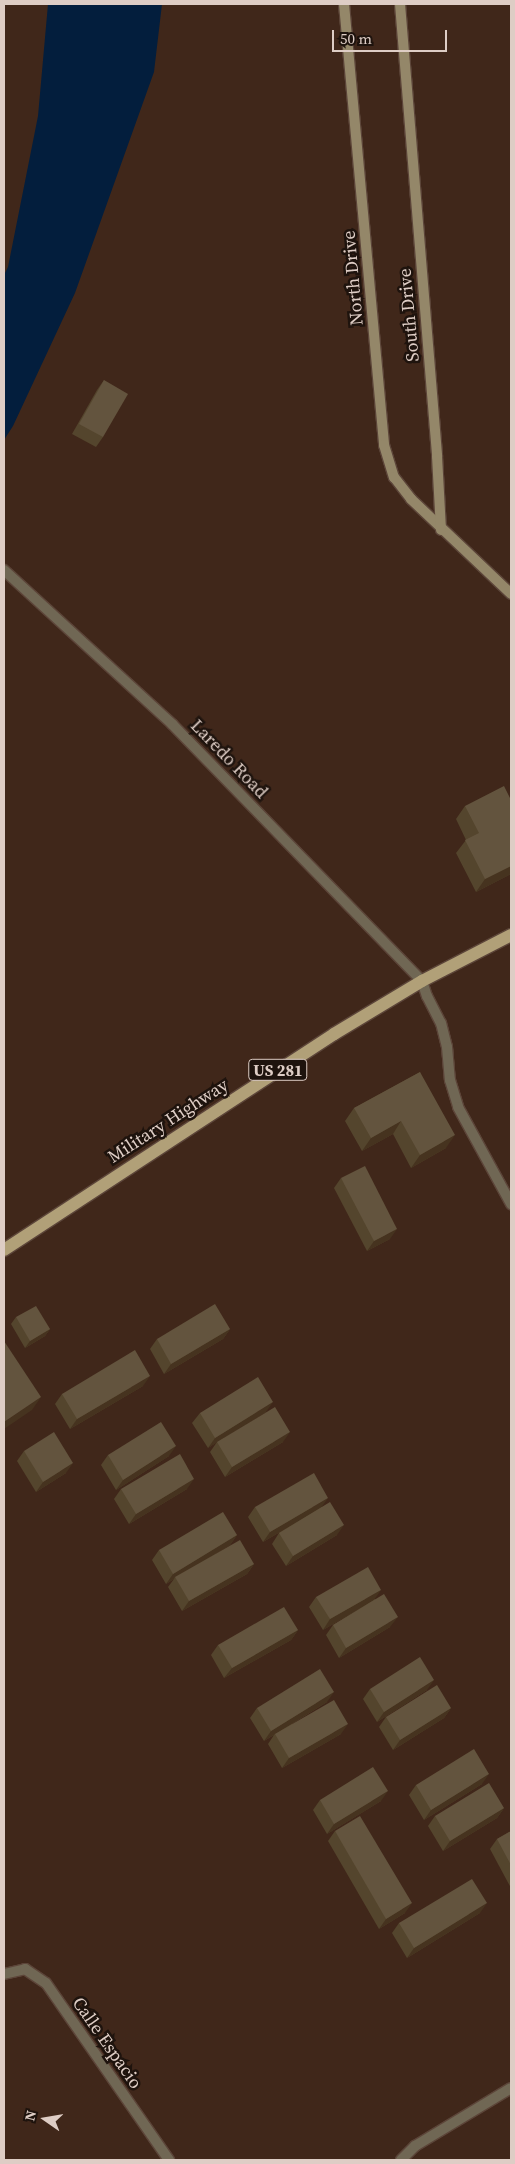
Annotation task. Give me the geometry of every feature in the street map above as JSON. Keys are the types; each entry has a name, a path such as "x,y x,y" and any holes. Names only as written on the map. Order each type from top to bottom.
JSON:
{"main road":[{"name":"Military Highway","path":"4,1250 334,1034 422,981 511,935"}],"street":[{"name":"North Drive","path":"344,4 384,445 394,477 411,500 441,530"},
{"name":"South Drive","path":"400,4 436,446 441,530"},
{"path":"441,530 511,594"},
{"name":"Laredo Road","path":"4,570 172,724 422,981"},
{"path":"422,981 427,996 442,1023 447,1047 450,1080 458,1107 511,1204"},
{"name":"Calle Espacio","path":"4,1974 25,1969 46,1984 169,2160"},
{"path":"401,2159 415,2146 511,2088"}],"water":[{"path":"48,4 162,4 154,72 75,293 13,426 4,440 4,275 8,267 38,116"}],"building":[{"path":"104,380 128,394 103,437 79,424"},
{"path":"504,786 511,800 511,866 485,879 465,840 479,833 465,806"},
{"path":"420,1072 455,1135 420,1155 401,1121 371,1138 354,1108"},
{"path":"365,1166 397,1229 374,1241 341,1178"},
{"path":"215,1304 230,1329 171,1364 157,1339"},
{"path":"36,1306 50,1329 30,1341 16,1317"},
{"path":"4,1341 41,1397 4,1422"},
{"path":"135,1350 150,1376 77,1419 62,1394"},
{"path":"258,1377 273,1402 215,1438 200,1413"},
{"path":"275,1407 290,1432 232,1467 217,1442"},
{"path":"161,1422 176,1446 123,1480 108,1455"},
{"path":"54,1432 73,1463 43,1482 24,1451"},
{"path":"180,1454 194,1479 136,1514 121,1489"},
{"path":"314,1473 328,1498 270,1532 255,1507"},
{"path":"330,1502 344,1525 293,1556 279,1533"},
{"path":"223,1512 237,1535 173,1574 159,1550"},
{"path":"240,1540 254,1564 189,1601 175,1577"},
{"path":"368,1567 381,1590 330,1619 316,1597"},
{"path":"384,1594 398,1617 346,1648 333,1625"},
{"path":"284,1607 298,1630 232,1668 218,1645"},
{"path":"420,1657 434,1680 384,1712 370,1689"},
{"path":"320,1669 334,1692 271,1731 257,1708"},
{"path":"437,1685 451,1708 400,1740 386,1717"},
{"path":"334,1700 348,1724 289,1758 275,1734"},
{"path":"474,1749 489,1774 431,1810 416,1785"},
{"path":"373,1767 388,1791 334,1824 320,1800"},
{"path":"489,1783 504,1808 450,1841 435,1816"},
{"path":"360,1816 412,1903 386,1919 335,1831"},
{"path":"511,1831 511,1865 497,1839"},
{"path":"472,1879 487,1903 414,1948 399,1923"}]}
